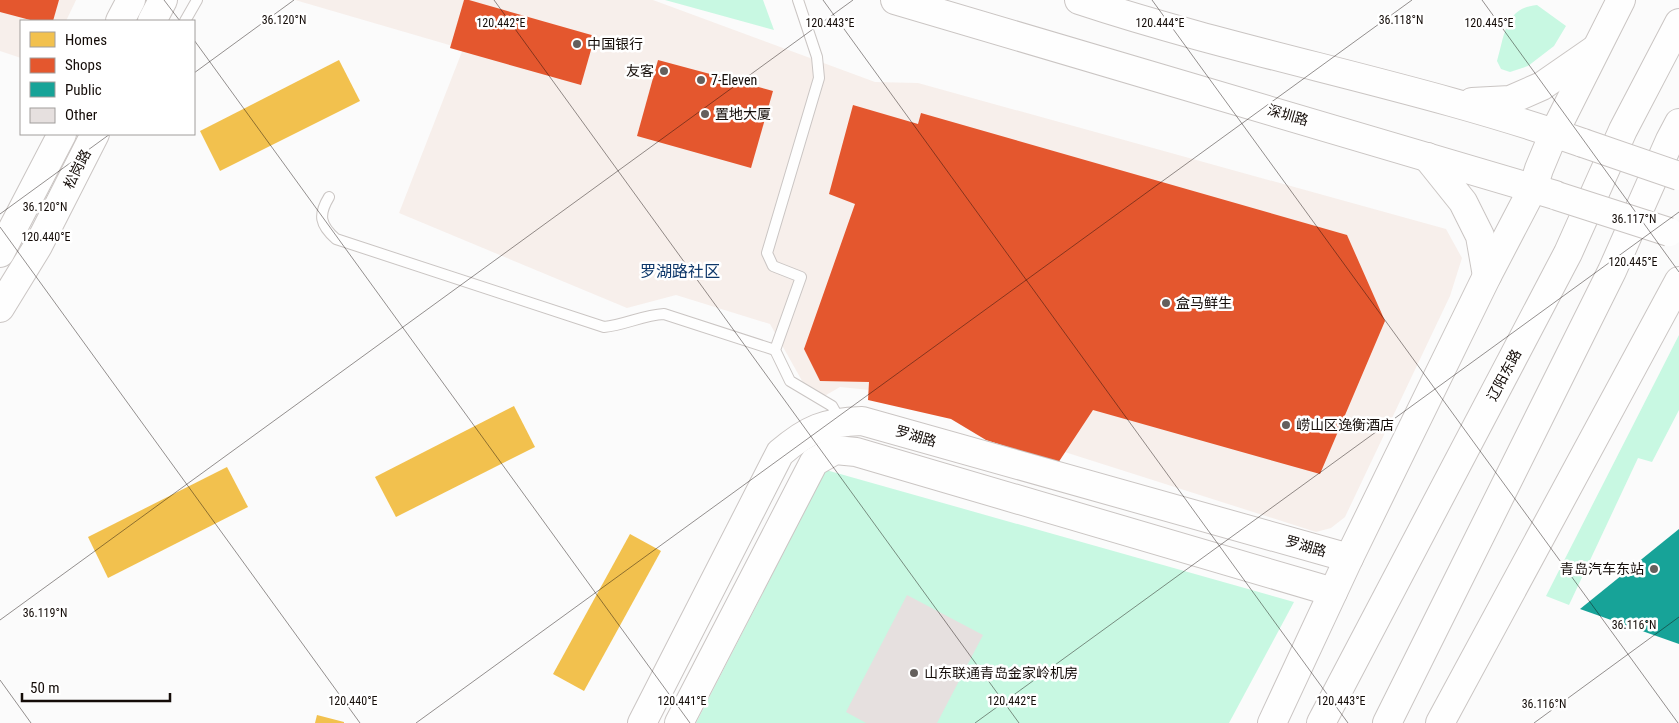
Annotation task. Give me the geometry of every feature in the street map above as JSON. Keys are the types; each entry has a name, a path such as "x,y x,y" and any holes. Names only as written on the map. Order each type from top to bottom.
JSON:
{"main road":[{"path":"121,20 131,0"},
{"path":"153,20 163,0"},
{"name":"深圳路","path":"895,0 1428,156 1674,234"},
{"path":"1079,0 1142,21 1451,103 1554,133 1679,176"},
{"path":"1272,723 1349,558 1487,276 1545,192 1539,169 1594,50 1621,0"},
{"name":"辽阳东路","path":"1321,723 1568,253 1623,130 1679,23"},
{"path":"1451,103 1510,100 1542,86 1594,50"},
{"path":"1387,723 1612,271 1679,123"},
{"path":"0,253 61,135"},
{"name":"松岗路","path":"0,308 38,246 94,135"},
{"path":"1428,156 1463,202 1476,227 1480,236 1487,276"},
{"path":"1440,723 1679,281"},
{"name":"罗湖路","path":"642,723 780,453 799,437 826,425 862,421 1349,558"},
{"path":"679,723 814,462 835,450 856,452 1333,592"}],"lane":[{"path":"186,20 197,0"},
{"path":"798,0 817,57 819,78 767,254 773,266 800,277 775,350 790,381 832,406 841,422"},
{"path":"329,197 322,208 322,219 326,230 336,238 604,327 615,326 654,314 664,314 775,350"}],"shaded area":[{"path":"0,0 76,0 66,20 20,20 20,58 0,51"},
{"path":"295,0 653,0 875,82 918,83 1446,229 1462,258 1450,296 1345,517 1331,528 1316,532 870,390 840,387 814,402 770,324 676,295 627,308 399,213 463,49"}],"green space":[{"path":"665,0 763,0 774,30"},
{"path":"1537,5 1566,26 1554,46 1528,66 1510,72 1501,69 1497,61 1508,24 1518,11"},
{"path":"1679,335 1679,410 1652,462 1638,458 1569,605 1546,596"},
{"path":"826,470 1294,602 1229,723 696,723"}],"building: Homes":[{"path":"339,60 360,101 220,171 200,131"},
{"path":"514,406 535,447 396,517 375,477"},
{"path":"227,467 248,507 108,578 88,537"},
{"path":"630,534 661,551 584,691 553,674"},
{"path":"317,715 344,722 344,723 315,723"}],"building: Shops":[{"path":"0,0 59,0 53,20 30,20 0,12"},
{"path":"464,0 595,36 581,85 450,48"},
{"name":"置地大厦","path":"658,60 773,91 751,168 637,136"},
{"path":"853,105 918,124 921,113 1347,235 1385,321 1320,474 1093,410 1058,463 986,440 951,419 868,400 869,382 820,381 804,349 855,204 829,194"}],"building: Public":[{"name":"青岛汽车东站","path":"1679,529 1679,644 1580,609"}],"building: Other":[{"name":"山东联通青岛金家岭机房","path":"907,595 983,635 937,723 866,723 846,712"}],"place":[{"name":"中国银行","path":"577,44"},
{"name":"友客","path":"664,71"},
{"name":"7-Eleven","path":"701,80"},
{"name":"置地大厦","path":"705,114"},
{"name":"盒马鲜生","path":"1166,303"},
{"name":"崂山区逸衡酒店","path":"1286,425"},
{"name":"青岛汽车东站","path":"1654,569"},
{"name":"山东联通青岛金家岭机房","path":"914,673"}],"district":[{"name":"罗湖路社区","path":"680,271"}]}
